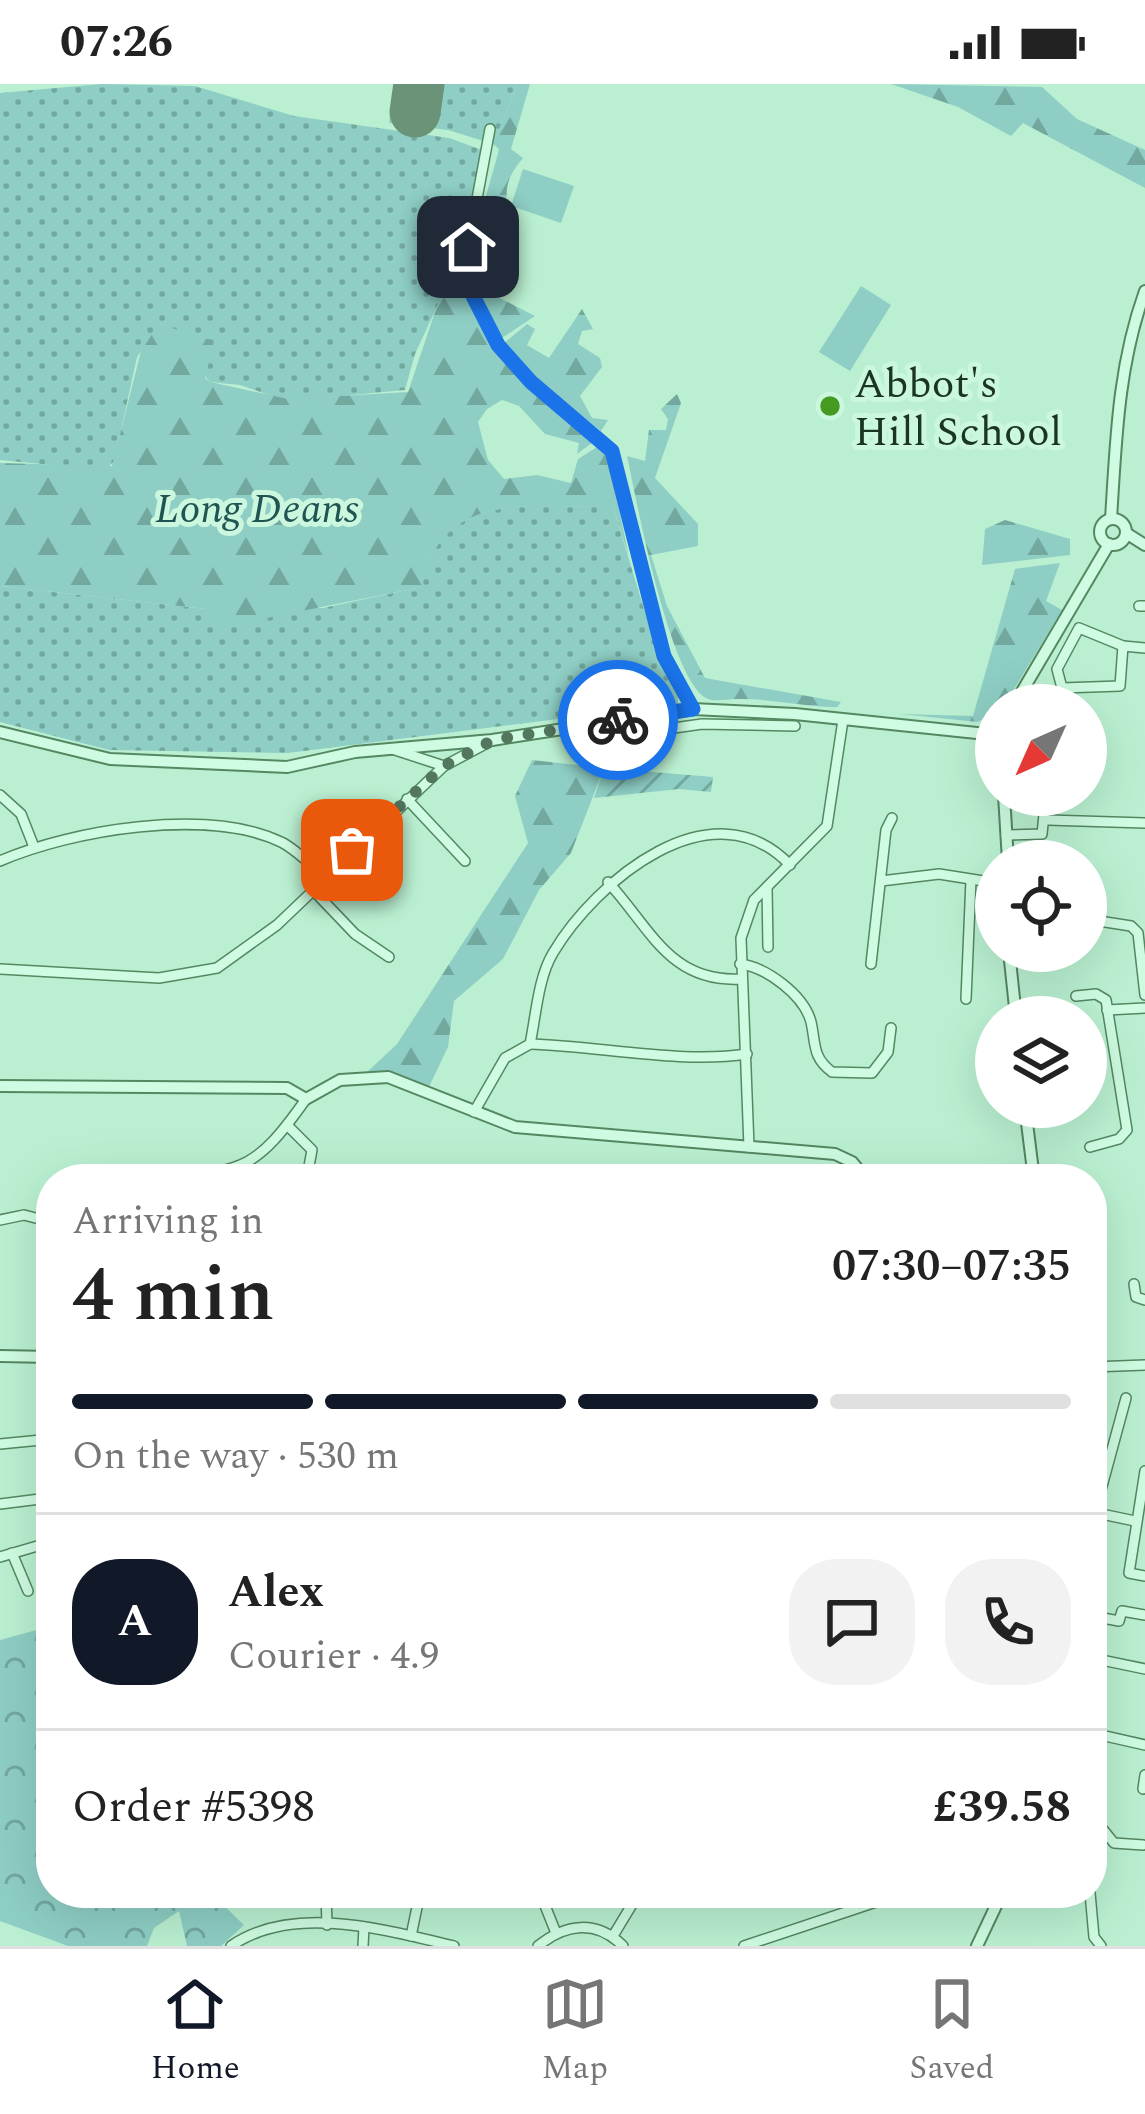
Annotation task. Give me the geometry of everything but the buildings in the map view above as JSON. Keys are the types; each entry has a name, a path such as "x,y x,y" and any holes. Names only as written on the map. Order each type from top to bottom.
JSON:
{"street":[{"path":"490,129 468,247 473,296 498,345 531,382 612,451 664,656 693,709"},
{"path":"1109,544 1100,531 1111,518 1115,416 1131,329 1145,291"},
{"path":"1111,518 1145,545"},
{"path":"1109,544 1120,543 1126,532"},
{"path":"1026,684 1109,544"},
{"path":"1061,684 1057,669 1079,628 1123,646 1145,648"},
{"path":"1107,686 1120,686 1123,646"},
{"path":"0,731 110,759 287,767 693,709 975,733"},
{"path":"623,719 625,735 702,724 795,725"},
{"path":"749,1148 741,938 754,900 827,826 843,720"},
{"path":"0,969 159,978 217,968 277,925 444,766 493,740"},
{"path":"391,749 444,766"},
{"path":"0,795 22,814 34,847"},
{"path":"407,800 465,861"},
{"path":"1005,816 1006,840"},
{"path":"1006,835 1042,834 1048,816"},
{"path":"871,964 886,830 892,818"},
{"path":"1048,820 1139,823"},
{"path":"0,861 34,847 135,827 224,829 281,842 325,876"},
{"path":"530,1044 550,957 608,882 655,853 720,835 765,843 790,865"},
{"path":"881,881 939,874 975,880"},
{"path":"966,1000 971,880"},
{"path":"608,882 676,964 702,978 741,979"},
{"path":"767,886 768,946"},
{"path":"312,889 355,934 389,957"},
{"path":"1090,1147 1119,1139 1127,1130 1107,1010 1144,1001 1138,932 1131,926 1107,922"},
{"path":"740,964 769,973 800,1004 810,1017 814,1054 832,1072 872,1073 888,1052 891,1028"},
{"path":"1076,996 1099,996"},
{"path":"474,1112 505,1058 530,1044 608,1046 709,1060 747,1054"},
{"path":"249,1164 264,1154 306,1099 340,1080 388,1078 530,1129 592,1130 835,1154 847,1164"},
{"path":"0,1086 287,1088 306,1099"},
{"path":"287,1125 312,1150 309,1164"},
{"path":"1028,1128 1032,1164"},
{"path":"0,1220 24,1215 36,1218"},
{"path":"1135,1284 1136,1298 1145,1300"},
{"path":"0,1356 36,1357"},
{"path":"1107,1366 1145,1365"},
{"path":"1107,1466 1126,1398"},
{"path":"0,1444 36,1440"},
{"path":"1145,1471 1129,1573 1145,1576"},
{"path":"0,1504 36,1500"},
{"path":"1107,1515 1135,1521"},
{"path":"28,1591 6,1555 36,1546"},
{"path":"1107,1619 1119,1621 1122,1611 1145,1615"},
{"path":"1107,1661 1145,1669"},
{"path":"1107,1736 1145,1745"},
{"path":"1142,1789 1145,1775"},
{"path":"1107,1840 1142,1845"},
{"path":"326,1908 327,1925"},
{"path":"411,1936 417,1908"},
{"path":"546,1908 556,1933"},
{"path":"613,1936 630,1908"},
{"path":"744,1946 858,1908"},
{"path":"976,1946 995,1908"},
{"path":"1091,1908 1094,1937 1100,1946"},
{"path":"231,1946 249,1933 284,1925 364,1927 454,1946"},
{"path":"363,1946 364,1927"},
{"path":"538,1946 556,1933 595,1927 623,1946"}],"green space":[{"path":"101,84 195,86 294,116 449,138 485,151 456,266 415,354 405,390 286,401 240,385 210,382 161,324 137,357 114,462 104,470 0,460 0,93"},
{"path":"394,84 518,84 493,144 448,130 389,123"},
{"path":"518,84 530,84 511,149 523,158 509,181 505,239 486,291 535,316 502,338 477,296 475,247 499,149 493,144"},
{"path":"891,84 1042,87 1077,119 1145,150 1145,188 1023,123 1011,136 958,107"},
{"path":"523,169 574,186 561,223 511,206"},
{"name":"Long Deans","path":"463,249 476,311 498,350 527,383 596,440 577,454 579,443 545,434 519,406 502,400 478,422 488,460 504,479 537,475 571,483 578,459 605,442 629,557 613,507 522,507 469,518 448,533 432,555 422,587 227,626 206,609 0,586 0,463 112,466 141,351 159,324 214,341 205,378 210,382 288,399 408,392 440,297"},
{"path":"861,286 891,305 850,371 819,352"},
{"path":"582,309 593,329 582,331 578,344 600,358 602,367 580,396 592,418 608,420 601,431 534,376 504,343 527,324 535,329 527,345 549,358"},
{"path":"677,394 681,403 655,478 698,524 698,546 651,555 667,606 705,678 841,702 837,707 708,699 694,686 668,626 627,456 645,461 649,430 666,430 668,419 661,409"},
{"path":"522,506 613,507 648,622 678,685 678,704 288,753 109,750 0,722 0,586 206,609 323,608 421,587 432,555 448,532 469,518"},
{"path":"1005,520 1070,539 1070,555 982,565 985,529"},
{"path":"1060,563 1046,601 1062,610 1017,684 982,684 1015,569"},
{"path":"975,709 975,722 900,714 973,716"},
{"path":"532,760 604,768 571,853 539,890 503,959 454,1001 448,1047 426,1093 365,1074 397,1044 528,843 515,796"},
{"path":"604,768 713,777 711,792 679,789 594,798"},
{"path":"36,1630 36,1908 226,1908 244,1925 221,1946 187,1946 179,1911 154,1928 147,1946 68,1946 0,1921 0,1640"}],"runway":[{"path":"415,112 419,84"}],"way so far":[{"path":"352,850 444,766 493,740 618,720"}],"place":[{"name":"Abbot's Hill School","path":"830,406"}],"route":[{"path":"468,247 473,296 498,345 531,382 612,451 664,656 682,681 693,709 618,720"}]}
